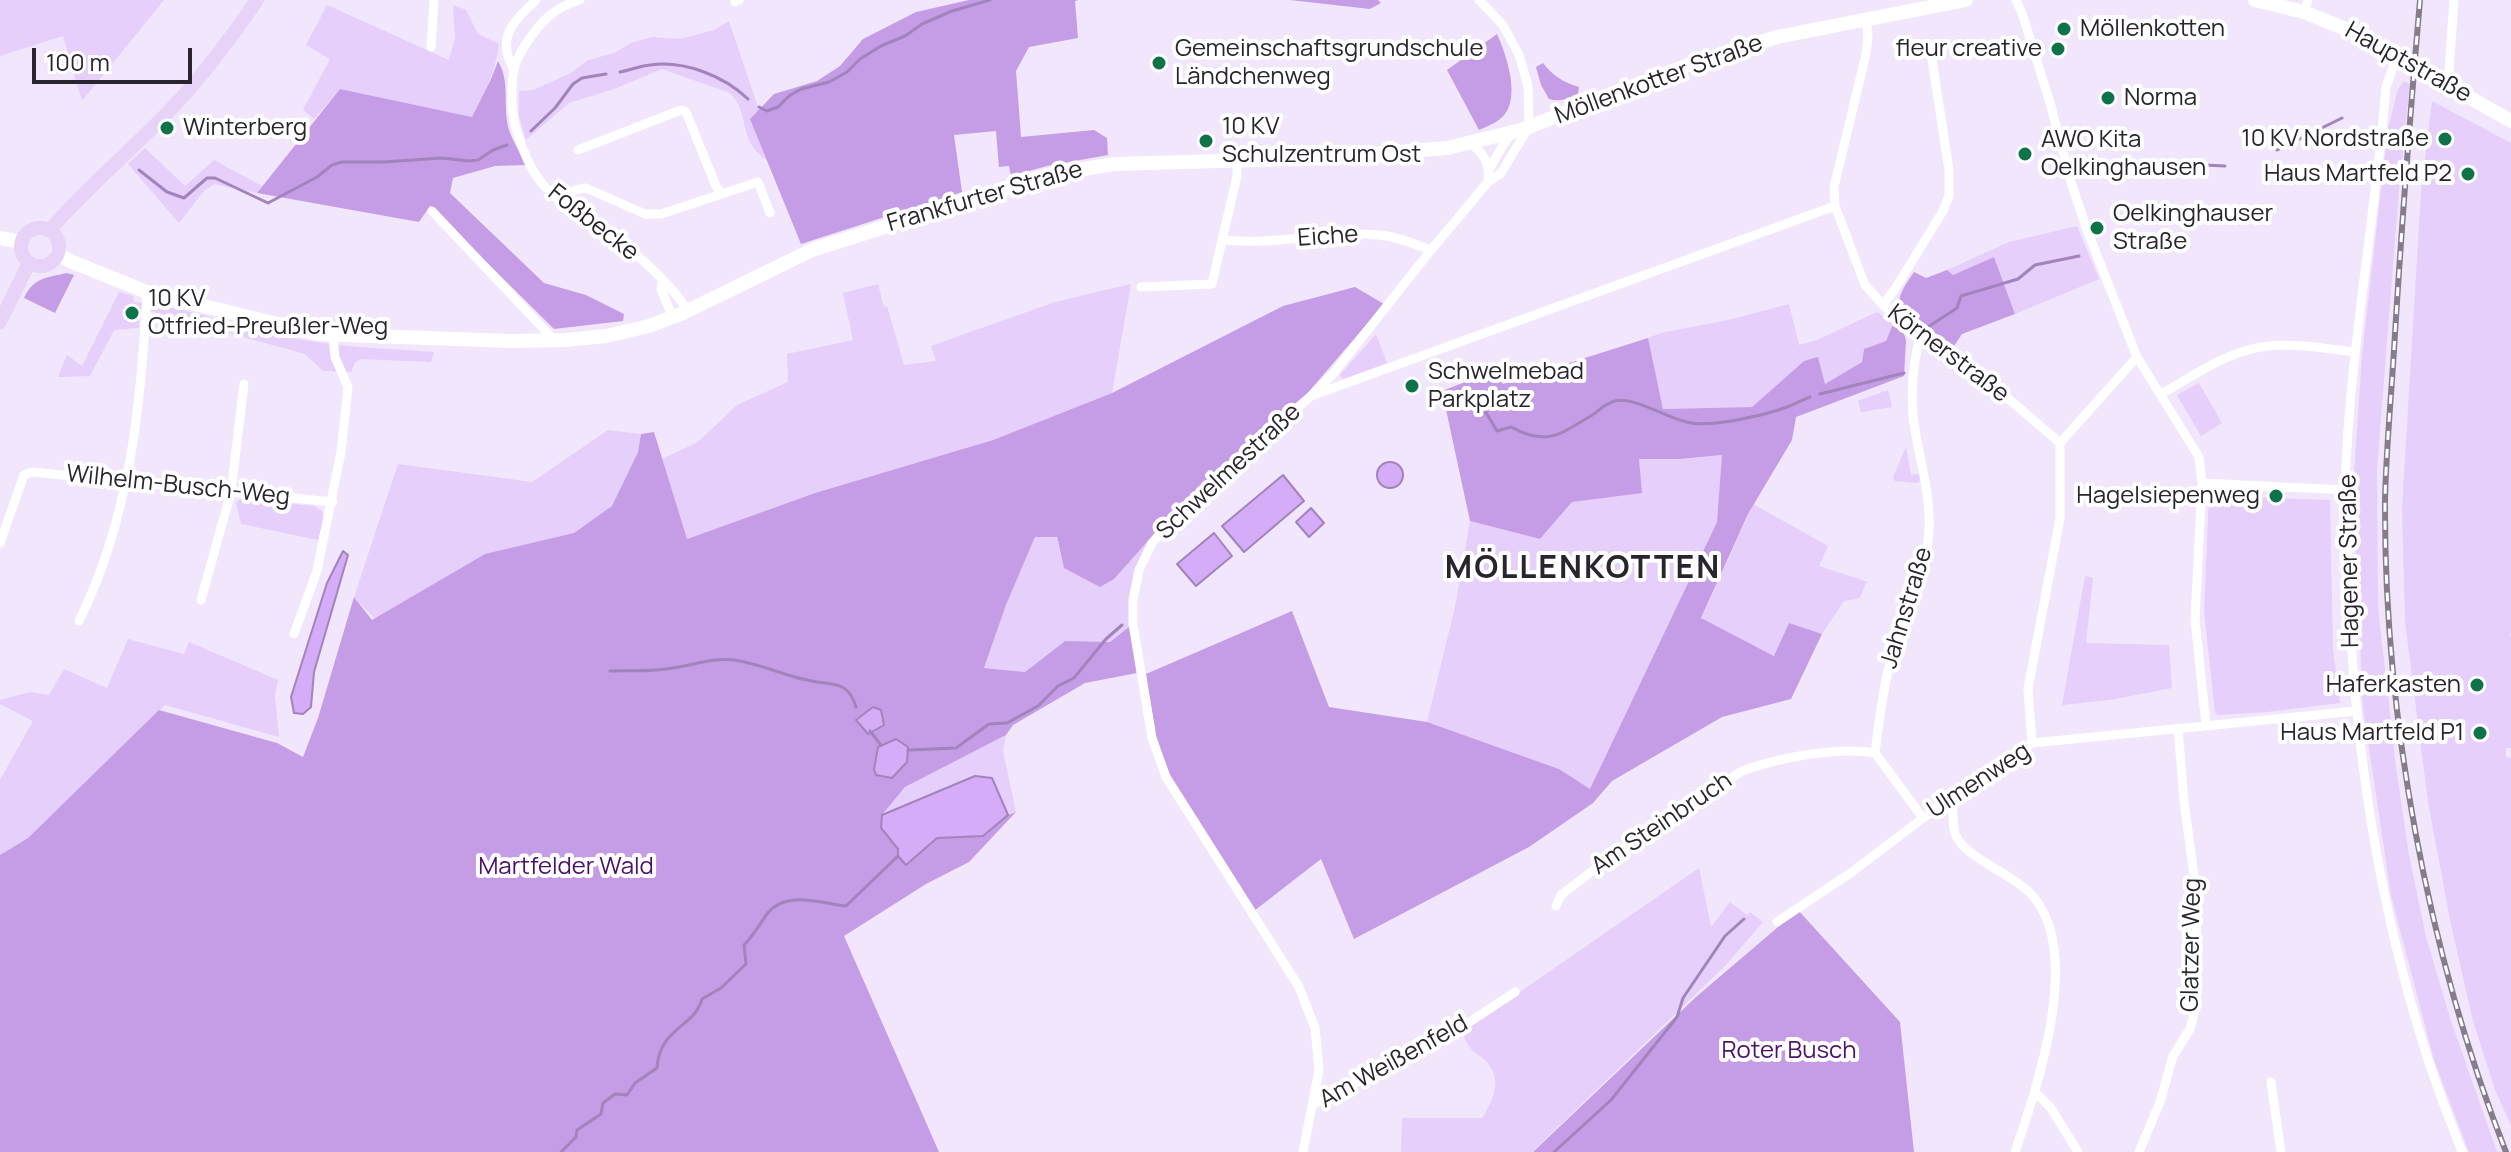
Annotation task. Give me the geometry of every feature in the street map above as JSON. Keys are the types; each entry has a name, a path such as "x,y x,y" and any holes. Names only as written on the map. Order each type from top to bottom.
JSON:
{"main road":[{"path":"49,231 85,191 138,143 190,88 257,0"},
{"name":"Möllenkotter Straße","path":"1529,127 1725,52 1777,37 1966,0"},
{"name":"Hauptstraße","path":"2255,0 2306,6 2511,121"},
{"name":"Frankfurter Straße","path":"57,253 147,292 292,329 333,336 555,341 606,336 673,318 812,250 1039,177 1114,164 1365,156 1431,150 1503,138 1529,127"},
{"path":"34,229 49,231 57,240 57,253 46,265 29,263 22,253 21,242 25,235 34,229"},
{"path":"0,238 21,242"},
{"path":"0,322 29,263"}],"street":[{"path":"431,47 434,0"},
{"name":"Foßbecke","path":"536,0 508,33 505,53 513,68 515,127 539,179 562,202 635,254 676,291 688,311"},
{"path":"513,68 535,29 551,14 580,0"},
{"path":"1479,0 1503,25 1519,55 1528,86 1529,127"},
{"path":"2016,0 2051,106 2071,182 2137,357 2199,457 2202,483 2195,619 2206,725"},
{"path":"2445,83 2454,0"},
{"name":"Körnerstraße","path":"1866,19 1866,54 1834,187 1835,206 1865,285 1920,337 1983,377 2060,443"},
{"path":"1883,305 1943,211 1949,196 1949,170 1931,53"},
{"name":"Hagener Straße","path":"2403,59 2386,87 2355,352 2345,490 2352,652 2375,843 2403,969 2427,1058 2462,1152"},
{"path":"578,150 681,110 690,117 716,186 722,194"},
{"name":"Möllenkotter Straße","path":"1311,396 1359,342 1488,182 1501,173 1529,127"},
{"path":"1503,138 1510,158"},
{"path":"1489,170 1503,138"},
{"path":"1470,143 1480,150 1487,161 1488,182"},
{"path":"1141,287 1212,284 1237,176 1237,160"},
{"path":"562,202 575,190 586,188 645,214 661,214 758,182 770,213"},
{"name":"Schwelmestraße","path":"1312,1105 1319,1070 1315,1028 1299,987 1166,777 1152,738 1133,624 1133,600 1139,570 1152,543 1186,505 1311,396 1835,206"},
{"path":"432,211 555,341"},
{"name":"Eiche","path":"1224,240 1251,243 1363,234 1382,235 1431,250"},
{"name":"Foßbecke","path":"662,281 661,289 673,318"},
{"path":"79,621 93,593 127,480 140,401 147,292"},
{"path":"294,634 317,571 341,452 348,387 335,357 333,336"},
{"name":"Jahnstraße","path":"1875,753 1883,690 1919,582 1929,530 1929,502 1914,417 1913,360 1920,337"},
{"path":"2161,394 2225,358 2250,349 2283,345 2355,352"},
{"path":"2032,743 2028,689 2060,518 2060,443 2137,357"},
{"path":"201,600 231,492 244,384"},
{"name":"Wilhelm-Busch-Weg","path":"0,543 24,475 32,472 333,502"},
{"path":"2202,483 2345,490"},
{"name":"Ulmenweg","path":"1777,922 1852,872 1952,796 2032,743 2357,711"},
{"name":"Glatzer Weg","path":"2139,1152 2160,1102 2173,1056 2190,1029 2195,1010 2197,898 2178,728"},
{"name":"Am Steinbruch","path":"1556,906 1561,895 1604,862 1742,771 1767,763 1849,749 1875,753"},
{"path":"1875,753 1923,818"},
{"path":"1952,796 1955,833 1962,845 1978,859 2025,887 2044,913 2051,930 2055,959 2047,1048 2015,1152"},
{"name":"Am Weißenfeld","path":"1303,1152 1312,1105 1456,1031 1515,992"},
{"path":"2271,1082 2281,1152"},
{"path":"2035,1092 2051,1108 2078,1152"}],"shaded area":[{"path":"0,0 164,0 82,101 63,36 0,56"},
{"path":"327,5 449,60 455,39 453,5 466,10 478,34 499,44 492,73 472,117 340,89 314,119 303,110 330,59 306,45"},
{"path":"729,21 759,110 751,119 767,160 752,144 740,110 730,93 662,69 569,103 526,140 519,117 519,91 533,90 571,73 588,60 614,53 631,43 652,37 680,39 714,30"},
{"path":"2404,81 2410,84 2377,469 2378,607 2396,767 2409,855 2426,937 2450,1018 2497,1152 2469,1152 2434,1060 2391,895 2363,708 2353,489 2362,355 2388,129 2398,89"},
{"path":"2432,101 2511,143 2511,748 2506,748 2506,757 2511,758 2511,1125 2495,1090 2472,1017 2450,920 2428,802 2405,622 2402,508 2421,192"},
{"path":"145,148 185,186 214,160 262,186 257,193 214,184 204,191 179,223 128,164"},
{"path":"2077,226 2099,279 2015,314 1994,257 1953,275 1947,270 2009,242"},
{"path":"878,284 904,365 936,361 931,346 1055,302 1131,284 1112,393 993,440 815,493 687,539 662,459 698,442 737,405 788,382 787,354 853,340 843,293"},
{"path":"119,292 133,296 134,302 179,309 288,337 341,345 434,352 431,362 361,359 351,372 323,371 305,354 146,310 139,315 139,328 114,330 90,376 58,377 67,355 82,366"},
{"path":"1789,304 1799,345 1817,340 1877,312 1893,324 1886,341 1864,349 1862,362 1825,384 1818,358 1804,361 1752,407 1663,409 1648,338"},
{"path":"1376,334 1387,363 1343,379 1340,375"},
{"path":"2199,383 2222,423 2201,436 2177,395"},
{"path":"1888,390 1892,407 1861,412 1858,401"},
{"path":"608,430 641,434 638,452 612,507 574,534 377,621 354,597 398,464 532,482"},
{"path":"1906,447 1911,475 1919,474 1921,478 1918,483 1895,481 1893,477"},
{"path":"1723,455 1717,522 1590,790 1559,769 1427,722 1455,607 1470,521 1540,539 1572,502 1641,492 1639,459"},
{"path":"1390,462 1399,466 1403,475 1399,484 1390,488 1381,484 1377,475 1381,466"},
{"path":"1283,475 1304,501 1244,552 1222,526"},
{"path":"2209,496 2330,500 2333,649 2340,703 2267,712 2215,713 2204,611"},
{"path":"240,499 314,506 322,511 324,518 318,540 241,524 236,503"},
{"path":"1753,504 1828,546 1819,566 1868,582 1860,598 1844,601 1822,634 1789,623 1775,656 1701,619"},
{"path":"1311,508 1324,523 1309,537 1296,522"},
{"path":"1214,533 1232,556 1196,586 1177,564"},
{"path":"1154,534 1136,569 1130,626 1110,642 1065,641 1025,672 984,668 1035,537 1056,536 1064,568"},
{"path":"343,551 348,555 314,672 311,707 303,714 294,713 291,697 327,583"},
{"path":"2085,576 2093,578 2086,643 2169,645 2172,688 2062,705"},
{"path":"128,639 184,654 189,642 278,680 275,696 279,737 165,705 28,838 0,855 0,780 33,721 0,704 0,700 30,692 49,695 64,669 107,688"},
{"path":"873,707 881,710 884,725 868,734 856,720"},
{"path":"1006,735 1003,751 1016,812 1008,815 992,778 975,776 882,815 905,787"},
{"path":"896,739 908,747 907,762 892,778 876,775 874,769 878,747"},
{"path":"975,776 992,778 1008,815 983,836 937,838 906,865 881,828 882,815"},
{"path":"1699,868 1711,927 1730,902 1763,922 1725,966 1532,1152 1401,1152 1402,1118 1482,1118 1490,1104 1495,1090 1494,1075 1486,1061 1471,1049 1462,1032"}],"green space":[{"path":"969,0 1078,0 1075,1 1078,38 1029,47 1016,71 1021,137 1094,130 1107,138 1108,155 1011,176 1009,166 999,167 996,131 954,135 962,192 801,244 750,119 774,94 817,81 840,66 863,39 916,12"},
{"path":"1290,0 1378,0 1381,3 1370,9"},
{"path":"1497,34 1507,63 1511,96 1503,117 1479,130 1447,70"},
{"path":"498,61 504,78 509,130 527,165 495,166 453,178 450,193 544,283 586,295 624,314 623,321 554,329 430,206 419,222 257,193 340,89 472,117"},
{"path":"1543,63 1559,78 1579,87 1578,94 1564,100 1549,99 1536,67"},
{"path":"1994,257 2015,314 1962,334 1954,346 1902,310 1900,296 1914,272 1926,278 1947,270 1953,275"},
{"path":"67,273 74,275 55,313 24,298 36,282"},
{"name":"Martfelder Wald","path":"1355,287 1384,304 1306,395 1154,534 1114,579 1100,587 1064,568 1057,537 1035,537 984,668 1025,672 1065,641 1110,642 1130,626 1137,673 1085,683 1013,725 1006,735 905,787 882,815 881,829 898,849 938,838 983,836 1016,812 969,862 926,884 844,936 939,1152 0,1152 0,855 28,838 159,710 277,743 303,757 318,718 354,597 372,620 485,554 574,533 612,506 638,452 641,434 654,432 687,539 815,493 993,440 1112,393 1283,306","holes":["873,707 871,734 856,719"]},
{"path":"1893,324 1906,340 1904,376 1796,417 1792,440 1748,514 1701,618 1774,656 1789,623 1822,634 1791,699 1722,717 1612,781 1593,803 1529,847 1354,939 1321,859 1254,911 1169,776 1156,737 1146,674 1292,611 1329,707 1427,722 1559,769 1590,789 1717,522 1722,455 1639,459 1642,493 1572,502 1540,539 1470,521 1442,391 1496,370 1503,384 1648,338 1663,409 1752,407 1804,361 1818,357 1825,384 1862,362 1864,349 1886,341"},
{"name":"Roter Busch","path":"1798,910 1900,1022 1914,1152 1533,1152 1696,997"}],"waterway":[{"path":"759,107 767,111 778,107 801,89 829,82 847,72 860,59 922,24 990,0"},
{"path":"620,72 663,64 690,67 727,83 748,99"},
{"path":"531,131 555,108 573,84 582,78 606,74"},
{"path":"2277,150 2342,118"},
{"path":"139,170 167,192 184,198 207,178 215,178 268,203 342,162 442,158 469,161 478,160 507,145"},
{"path":"2163,173 2184,164 2225,166"},
{"path":"1928,327 1957,308 1961,296 2018,279 2035,265 2079,256"},
{"path":"1820,394 1904,373"},
{"path":"1481,404 1497,431 1511,427 1543,437 1569,429 1615,401 1632,402 1682,421 1701,424 1753,417 1810,397"},
{"path":"908,750 956,748 989,724 1007,723 1038,706 1058,686 1074,678 1106,639 1122,625"},
{"path":"610,671 659,670 734,660 798,678 838,685 853,698 856,707"},
{"path":"870,731 880,744"},
{"path":"561,1152 576,1137 577,1130 601,1114 603,1103 615,1094 627,1095 635,1083 657,1068 659,1055 670,1036 692,1016 702,999 721,988 746,964 744,945 774,907 793,900 846,906 898,856"},
{"path":"1554,1152 1611,1100 1677,1017 1683,998 1725,936 1744,919"}],"railway":[{"path":"2420,0 2385,501 2392,666 2402,749 2433,915 2478,1075 2506,1152"}],"place":[{"name":"Möllenkotten","path":"2064,29"},
{"name":"fleur creative","path":"2058,49"},
{"name":"Gemeinschaftsgrundschule Ländchenweg","path":"1159,63"},
{"name":"Norma","path":"2108,98"},
{"name":"Winterberg","path":"167,128"},
{"name":"10 KV Nordstraße","path":"2445,139"},
{"name":"10 KV Schulzentrum Ost","path":"1206,141"},
{"name":"AWO Kita Oelkinghausen","path":"2025,154"},
{"name":"Haus Martfeld P2","path":"2468,174"},
{"name":"Oelkinghauser Straße","path":"2097,228"},
{"name":"10 KV Otfried-Preußler-Weg","path":"132,313"},
{"name":"Schwelmebad Parkplatz","path":"1412,386"},
{"name":"Hagelsiepenweg","path":"2276,496"},
{"name":"Haferkasten","path":"2477,685"},
{"name":"Haus Martfeld P1","path":"2480,733"}],"district":[{"name":"MÖLLENKOTTEN","path":"1583,569"}]}
